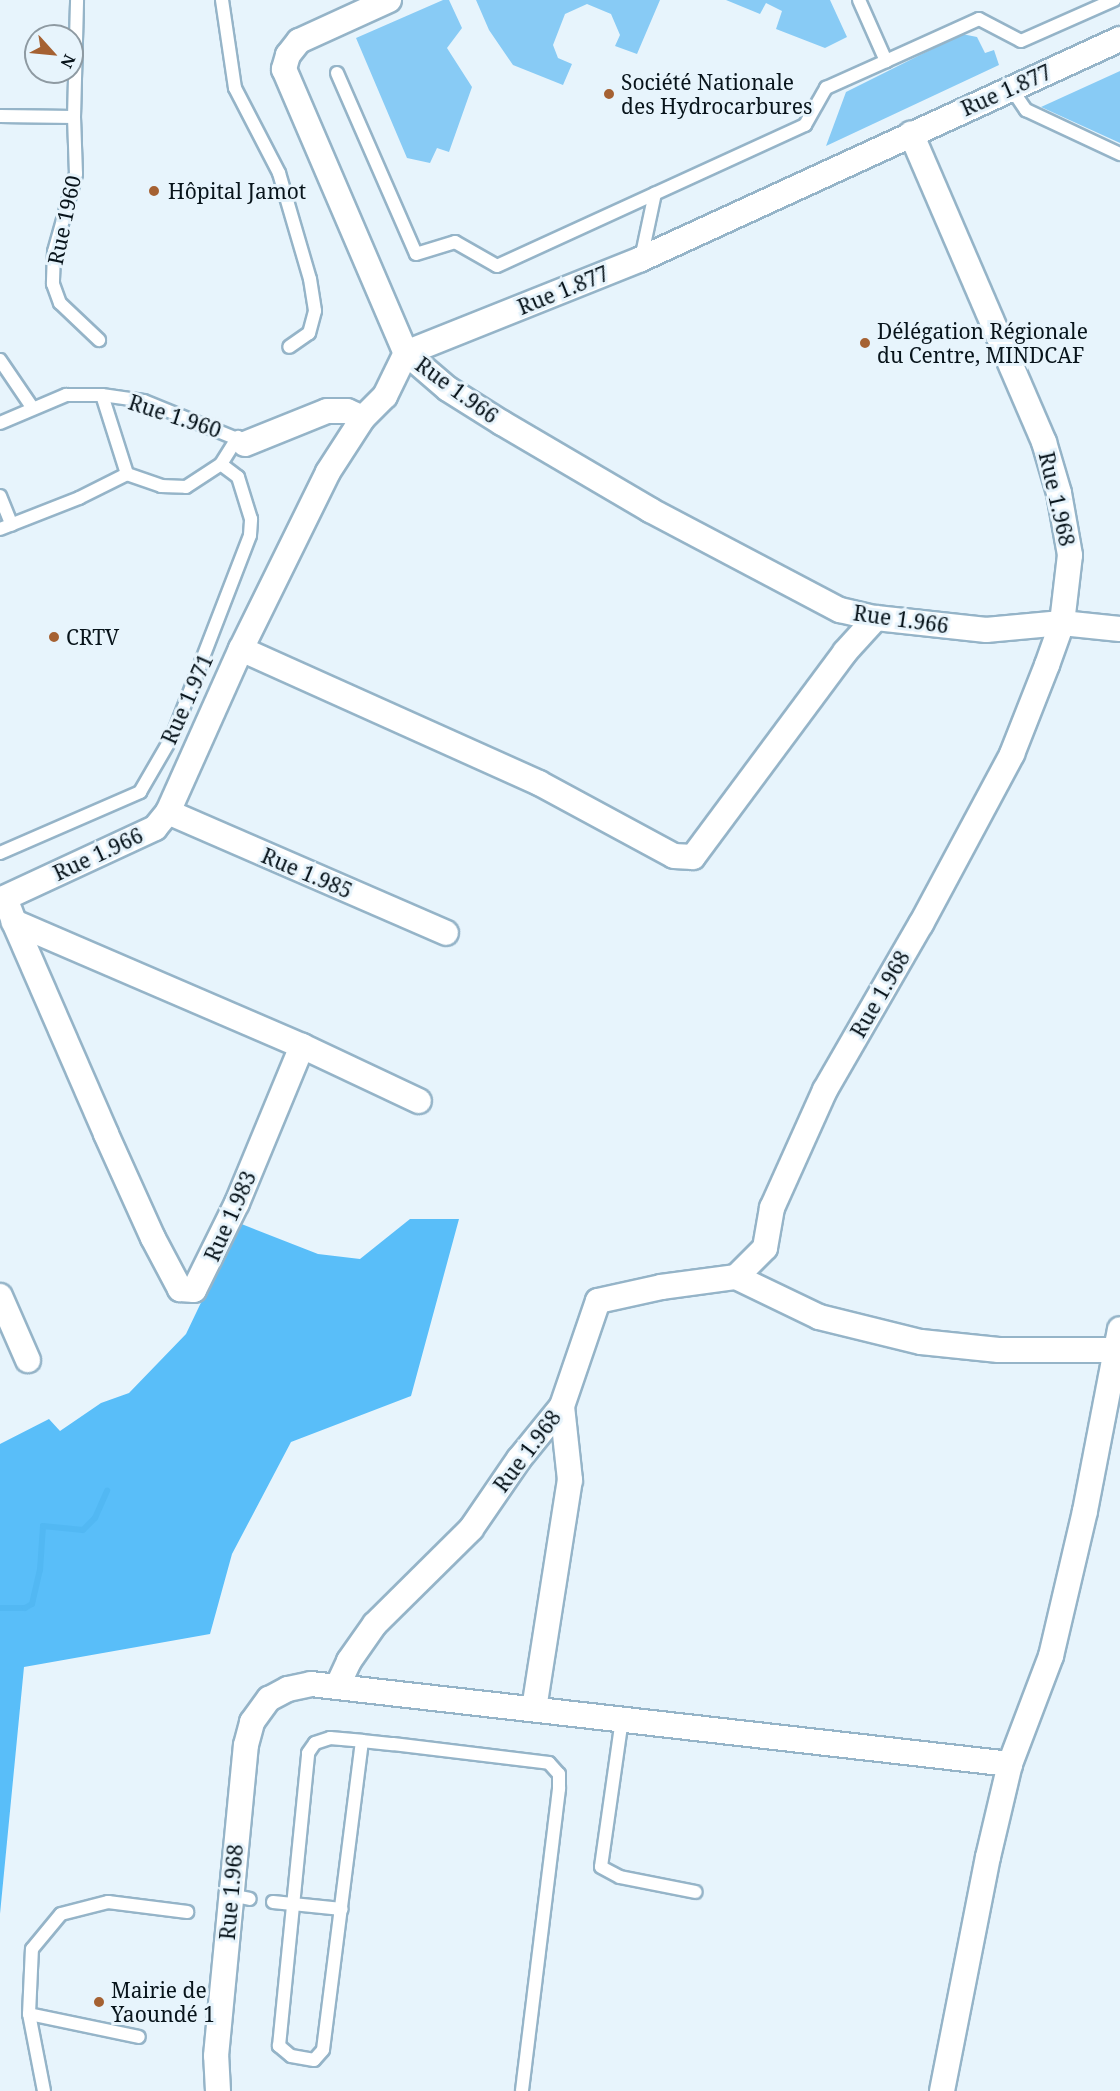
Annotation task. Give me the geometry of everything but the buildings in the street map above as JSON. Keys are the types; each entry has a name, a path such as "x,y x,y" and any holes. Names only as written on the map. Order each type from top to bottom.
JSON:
{"street":[{"path":"389,0 299,41 288,55 284,69 406,353"},
{"name":"Rue 1.877","path":"406,353 641,259 911,133 1120,39"},
{"name":"Rue 1.968","path":"218,2091 216,2056 240,1897 246,1745 252,1722 269,1699 288,1689 311,1684 337,1687 349,1661 375,1624 471,1529 519,1459 562,1406 598,1301 661,1287 736,1277 765,1248 772,1208 825,1090 1012,754 1062,623 1070,555 1059,494 1044,442 911,133"},
{"name":"Rue 1.966","path":"2,899 155,828 168,812 241,648 328,472 363,418 385,396 406,353 448,389 650,510 840,610 876,618 986,630 1062,623 1120,629"},
{"path":"242,441 327,411 347,411 363,418"},
{"path":"241,648 539,783 674,856 693,857 845,652 876,618"},
{"name":"Rue 1.985","path":"168,812 446,933"},
{"name":"Rue 1.983","path":"2,899 106,1134 180,1289 194,1290 201,1279 302,1046"},
{"path":"14,922 302,1046 419,1101"},
{"path":"736,1277 819,1317 921,1342 999,1350 1118,1343 1086,1511 1059,1627 1041,1687 1010,1764 988,1857 942,2091"},
{"path":"0,1296 28,1360"},
{"path":"534,1709 570,1480 562,1406"},
{"path":"337,1687 1010,1764"}],"lane":[{"path":"0,116 74,117 77,0"},
{"path":"222,0 235,88 279,173 310,279 315,311 309,333 290,347"},
{"path":"859,0 886,61"},
{"path":"337,73 416,254 455,242 497,266 805,125 826,88 979,19 1021,41 1114,0"},
{"path":"1011,88 1026,110 1120,154"},
{"name":"Rue 1960","path":"74,117 76,174 54,252 53,284 60,303 99,340"},
{"path":"641,259 655,193"},
{"path":"0,360 32,408"},
{"name":"Rue 1.960","path":"0,423 66,395 102,395 144,401 242,441"},
{"path":"102,395 127,474"},
{"path":"0,529 79,498 127,474 161,486 186,487 221,464 242,441"},
{"name":"Rue 1.971","path":"0,853 140,792 173,735 250,535 251,519 238,477 221,464"},
{"path":"0,496 12,525"},
{"path":"622,1719 601,1867 620,1877 696,1892"},
{"path":"362,1741 323,2050 314,2060 291,2056 279,2046 290,1906 308,1753 315,1743 330,1738 362,1741 549,1763 559,1774 522,2091"},
{"path":"44,2091 29,2014 32,1949 61,1914 108,1902 188,1912"},
{"path":"273,1902 290,1906 342,1909"},
{"path":"29,2014 139,2037"}],"shaded area":[{"path":"443,0 449,0 462,28 447,48 472,87 449,152 437,148 430,163 407,158 356,38"},
{"path":"476,0 660,0 637,54 615,46 620,35 611,14 587,4 565,14 553,45 558,58 572,64 563,85 513,65 489,30"},
{"path":"726,0 830,0 847,37 825,48 776,29 782,11 766,3 760,14"},
{"path":"962,34 977,37 985,53 994,50 999,65 826,146 846,92"},
{"path":"1120,71 1120,143 1041,107"},
{"path":"410,1219 459,1219 411,1396 291,1442 232,1554 210,1634 24,1667 0,1914 0,1444 49,1419 60,1431 101,1403 129,1393 186,1334 239,1223 318,1254 360,1259"}],"waterway":[{"path":"0,1608 25,1608 32,1604 40,1570 43,1526 83,1530 95,1518 107,1491"}],"place":[{"name":"Société Nationale des Hydrocarbures","path":"609,94"},
{"name":"Hôpital Jamot","path":"154,191"},
{"name":"Délégation Régionale du Centre, MINDCAF","path":"865,343"},
{"name":"CRTV","path":"54,637"},
{"name":"Mairie de Yaoundé 1","path":"99,2002"}]}
